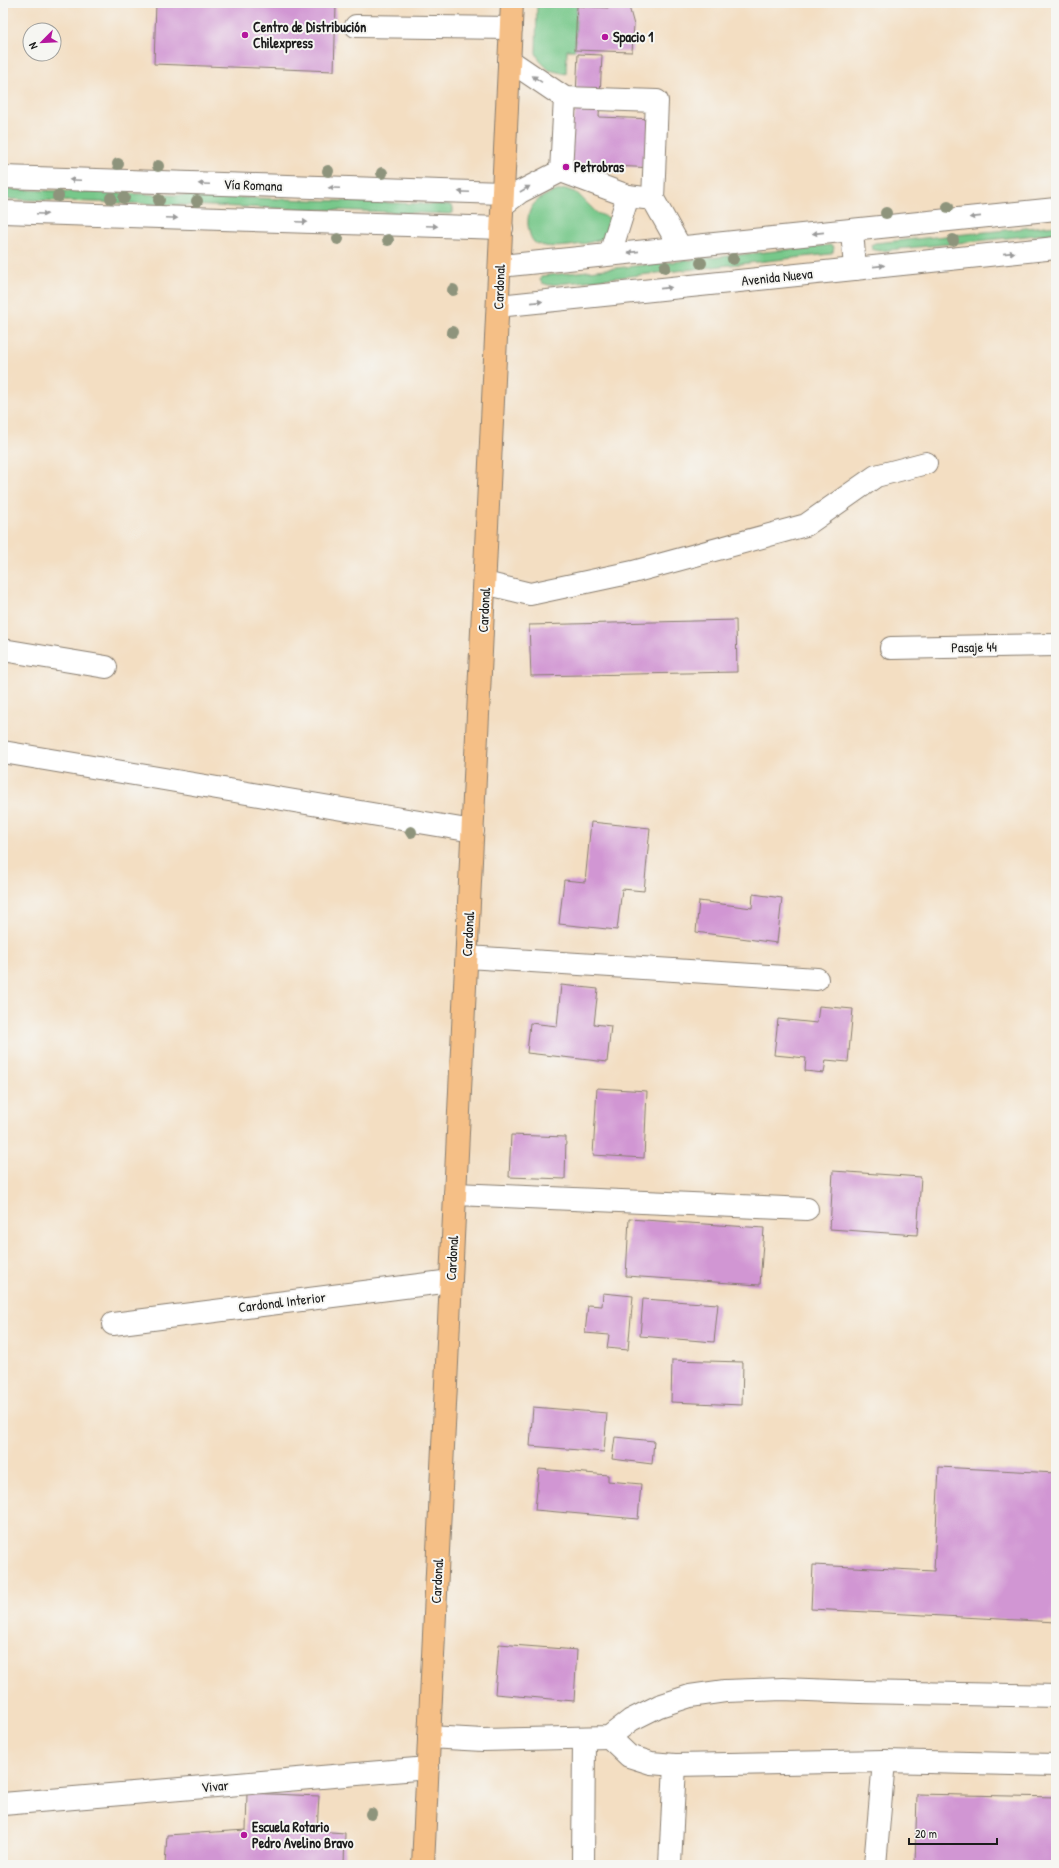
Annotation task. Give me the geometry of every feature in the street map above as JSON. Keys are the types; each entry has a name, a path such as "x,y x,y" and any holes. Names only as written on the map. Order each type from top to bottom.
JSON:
{"main road":[{"name":"Cardonal","path":"423,1865 512,3"}],"street":[{"path":"356,26 511,28"},
{"path":"509,60 565,98 657,101 653,199 680,247"},
{"path":"562,171 565,98"},
{"path":"503,199 562,171 628,196 653,199"},
{"name":"Vía Romana","path":"3,178 503,199"},
{"path":"610,254 628,196"},
{"path":"500,266 1056,209"},
{"path":"3,212 502,228"},
{"path":"852,230 855,269"},
{"name":"Avenida Nueva","path":"498,306 1056,248"},
{"path":"485,583 530,594 634,572 806,525 876,476 926,462"},
{"name":"Pasaje 44","path":"891,648 1056,645"},
{"path":"3,650 106,667"},
{"path":"3,752 473,831"},
{"path":"467,957 817,979"},
{"path":"455,1194 807,1209"},
{"name":"Cardonal Interior","path":"113,1324 451,1281"},
{"path":"429,1737 484,1740 609,1737 631,1720 659,1706 690,1696 725,1691 782,1688 859,1692 1056,1696"},
{"path":"609,1737 629,1756 651,1763 675,1765 884,1761 1056,1765"},
{"path":"583,1865 584,1738"},
{"path":"875,1865 884,1761"},
{"path":"670,1865 675,1765"},
{"name":"Vivar","path":"3,1804 428,1768"}],"green space":[{"path":"537,3 577,3 575,50 567,50 566,74 549,70 540,61 536,53"},
{"path":"3,189 450,205 453,207 453,213 3,199"},
{"path":"566,189 577,193 597,213 612,219 604,238 579,245 558,247 540,245 534,242 528,225 530,210 534,204 545,196"},
{"path":"1056,225 1056,233 879,251 872,249 871,245 875,243"},
{"path":"831,245 834,247 833,252 830,254 549,285 542,283 540,280 541,276"}],"building":[{"name":"Centro de Distribución Chilexpress","path":"156,3 264,3 336,6 334,71 154,64"},
{"name":"Spacio 1","path":"609,3 628,3 634,25 632,52 575,50 577,6 609,8"},
{"path":"578,54 602,55 599,117 656,119 654,168 555,163 575,116"},
{"path":"736,620 737,672 531,676 529,625"},
{"path":"591,822 650,828 644,891 622,889 617,930 559,924 564,880 585,882"},
{"path":"753,894 782,898 777,943 696,932 699,901 752,908"},
{"path":"561,985 598,989 594,1024 611,1026 607,1062 527,1053 530,1023 557,1026"},
{"path":"819,1006 853,1009 848,1062 826,1060 824,1073 805,1071 806,1058 774,1055 778,1019 817,1023"},
{"path":"597,1088 647,1091 644,1158 593,1155"},
{"path":"511,1135 566,1137 565,1179 509,1177"},
{"path":"833,1171 921,1177 917,1235 830,1229"},
{"path":"629,1219 764,1228 760,1285 626,1276"},
{"path":"603,1293 633,1296 628,1350 607,1348 609,1335 585,1333 588,1305 602,1306"},
{"path":"643,1299 718,1304 714,1342 640,1336"},
{"path":"672,1360 743,1362 742,1405 671,1402"},
{"path":"533,1407 607,1413 604,1452 530,1446"},
{"path":"615,1437 654,1441 652,1464 612,1459"},
{"path":"939,1467 1056,1473 1056,1622 811,1609 813,1565 934,1571"},
{"path":"539,1469 608,1475 608,1481 641,1484 638,1519 535,1510"},
{"path":"499,1644 577,1650 574,1701 495,1694"},
{"path":"247,1793 319,1796 317,1831 345,1833 344,1865 165,1865 167,1835 246,1830"},
{"path":"917,1794 1056,1797 1056,1865 915,1865"}],"place":[{"name":"Centro de Distribución Chilexpress","path":"245,35"},
{"name":"Spacio 1","path":"605,37"},
{"name":"Petrobras","path":"566,167"},
{"name":"Escuela Rotario Pedro Avelino Bravo","path":"244,1835"}]}
